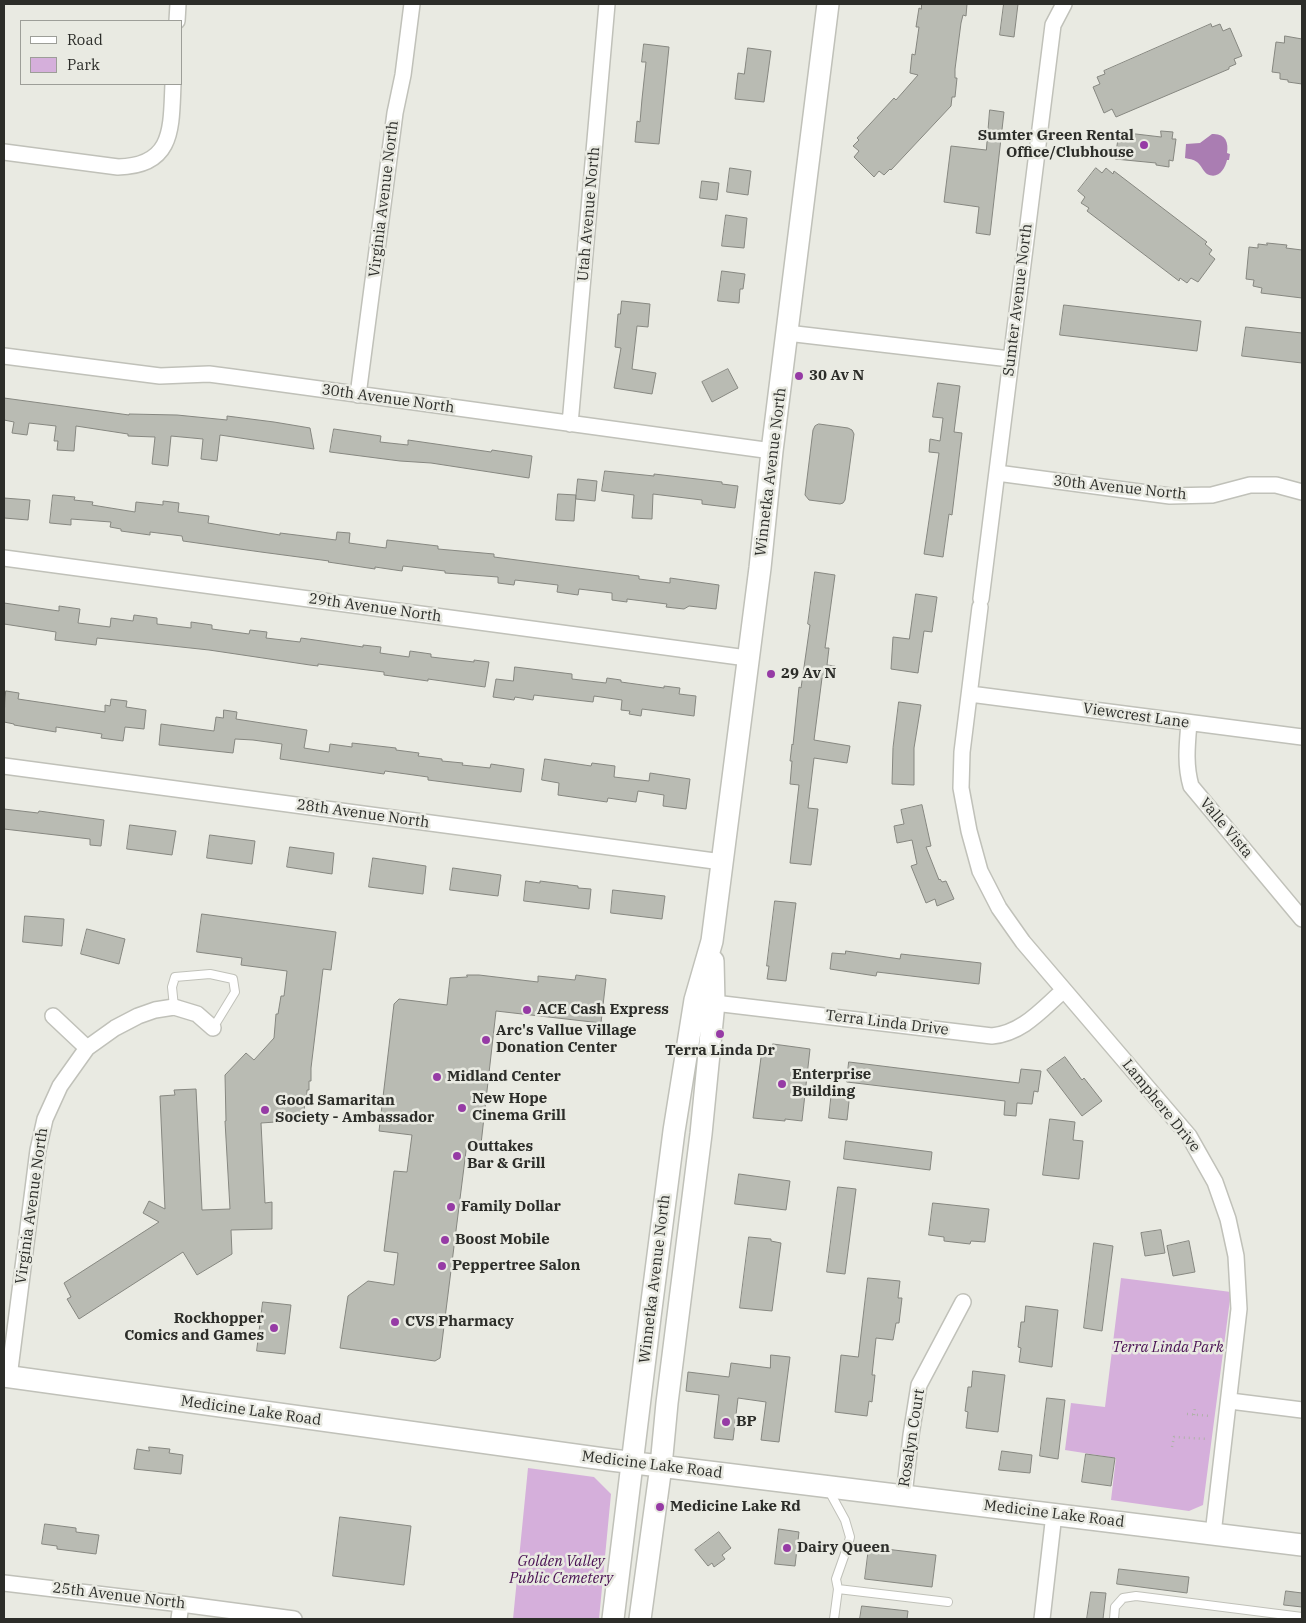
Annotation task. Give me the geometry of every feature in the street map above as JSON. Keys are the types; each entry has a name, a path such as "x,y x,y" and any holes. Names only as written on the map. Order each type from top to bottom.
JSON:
{"main road":[{"name":"Winnetka Avenue North","path":"640,1619 661,1466 667,1403 701,1134 705,1002 712,941 760,568 772,451 828,4"},
{"name":"Winnetka Avenue North","path":"613,1619 674,1131 705,1002"},
{"name":"Medicine Lake Road","path":"6,1376 661,1466 1302,1545"}],"street":[{"path":"177,20 178,4"},
{"name":"Virginia Avenue North","path":"358,394 395,113 403,75 412,4"},
{"name":"Utah Avenue North","path":"570,424 607,4"},
{"name":"Sumter Avenue North","path":"1064,4 1053,25 962,752 961,788 969,831 980,871 999,908 1023,942 1064,990"},
{"path":"4,152 118,167 133,167 148,162 159,153 169,133 173,85"},
{"path":"787,332 1010,359"},
{"name":"30th Avenue North","path":"4,356 160,376 209,374 772,451"},
{"name":"30th Avenue North","path":"997,473 1170,496 1212,495 1250,486 1276,485 1302,492"},
{"name":"29th Avenue North","path":"4,558 747,658"},
{"name":"Viewcrest Lane","path":"970,694 1302,737"},
{"name":"Valle Vista","path":"1189,723 1186,770 1191,786 1302,919"},
{"name":"28th Avenue North","path":"4,766 722,862"},
{"name":"Terra Linda Drive","path":"705,1002 992,1036 1017,1030 1064,990"},
{"name":"Lamphere Drive","path":"1064,990 1189,1136 1215,1182 1228,1219 1236,1256 1239,1309 1230,1401 1213,1534"},
{"name":"Virginia Avenue North","path":"6,1376 38,1150 45,1119 60,1086 87,1048 115,1028 138,1016 155,1010 174,1007 198,1014 213,1028"},
{"path":"53,1016 87,1048"},
{"name":"Rosalyn Court","path":"904,1495 919,1385 963,1302"},
{"path":"1230,1401 1302,1410"},
{"path":"1042,1619 1054,1514"},
{"name":"25th Avenue North","path":"4,1583 294,1619"},
{"path":"179,1619 181,1604"}],"lane":[{"path":"174,1007 172,986 175,977 210,974 233,979 235,992 213,1028"},
{"path":"827,1487 845,1520 850,1537 836,1579 838,1590 834,1619"},
{"path":"838,1590 948,1602"},
{"path":"1114,1619 1115,1607 1123,1598 1136,1596 1302,1617"}],"path":[{"path":"1194,1415 1195,1407"},
{"path":"1187,1414 1228,1418"},
{"path":"1172,1447 1174,1437 1212,1440"}],"green space":[{"name":"Terra Linda Park","path":"1121,1278 1231,1292 1203,1505 1189,1511 1111,1500 1116,1458 1065,1450 1071,1403 1105,1407"},
{"name":"Golden Valley Public Cemetery","path":"528,1468 594,1477 611,1494 599,1619 513,1619"}],"shaded area":[{"path":"1212,134 1220,135 1225,139 1227,142 1227,153 1230,154 1223,170 1214,176 1207,174 1196,161 1185,158 1186,144 1200,143"}],"building":[{"path":"922,4 967,4 966,16 963,15 961,23 955,69 955,78 957,78 955,97 952,97 951,106 891,170 884,175 879,171 874,177 854,157 859,151 853,146 859,140 857,138 894,98 896,100 918,75 910,73 912,54 915,55 919,27 916,27 919,8 921,9"},
{"path":"1004,4 1018,4 1014,37 1000,35"},
{"path":"1211,24 1212,27 1220,24 1223,31 1230,28 1242,56 1234,59 1236,64 1229,67 1229,69 1116,117 1112,109 1104,113 1093,87 1100,84 1097,77 1105,74 1104,71"},
{"path":"1285,36 1302,39 1302,84 1280,79 1280,73 1272,72 1276,42 1284,43"},
{"path":"644,44 669,47 659,144 635,142 637,121 640,122 646,62 642,62"},
{"path":"748,48 771,51 764,102 735,99 738,73 744,74"},
{"path":"990,110 1004,112 990,235 976,233 979,207 944,202 951,146 986,150"},
{"name":"Sumter Green Rental Office/Clubhouse","path":"1161,131 1173,132 1172,139 1176,139 1173,161 1169,160 1169,167 1156,165 1156,163 1115,159 1119,132 1161,137"},
{"path":"730,168 751,171 748,195 727,192"},
{"path":"1096,168 1102,173 1106,168 1113,174 1114,171 1207,242 1205,244 1212,250 1209,254 1215,259 1198,282 1191,278 1187,283 1180,278 1179,281 1087,211 1089,208 1081,203 1085,197 1078,191"},
{"path":"702,181 719,183 717,200 700,198"},
{"path":"726,215 747,218 744,248 722,246"},
{"path":"1267,243 1287,245 1286,248 1302,250 1302,298 1261,293 1262,288 1253,286 1254,280 1246,279 1249,247 1258,248 1258,244 1267,245"},
{"path":"722,271 745,274 743,289 740,289 739,303 718,301"},
{"path":"622,301 650,304 648,327 637,326 632,369 656,373 652,394 614,388 621,348 615,347 618,314 620,314"},
{"path":"1064,305 1201,321 1197,351 1060,335"},
{"path":"1246,327 1302,333 1302,363 1242,356"},
{"path":"728,369 738,388 712,402 702,382"},
{"path":"938,383 960,386 954,432 962,433 952,515 949,514 943,557 924,554 939,453 929,452 930,439 940,441 943,418 933,417"},
{"path":"4,398 129,415 177,415 227,420 227,416 274,422 310,428 314,449 220,435 217,461 201,459 203,439 171,436 168,466 152,464 155,437 128,436 128,434 76,426 74,451 57,450 58,441 54,441 56,426 29,423 27,435 12,433 14,422 4,420"},
{"path":"819,424 848,428 854,434 845,500 840,504 809,500 805,495 813,430"},
{"path":"334,429 381,436 380,442 408,445 408,440 532,456 529,478 431,463 330,452"},
{"path":"605,471 654,476 654,474 722,482 722,484 738,486 735,508 702,504 702,500 653,494 652,519 632,518 634,495 602,491"},
{"path":"578,479 597,481 595,501 576,499"},
{"path":"558,494 576,495 574,521 556,520"},
{"path":"53,495 75,497 74,500 93,502 92,505 135,512 136,502 163,505 163,501 179,503 178,512 209,516 208,523 280,535 280,533 336,540 337,532 350,533 349,543 386,548 387,540 438,546 438,549 494,554 494,557 639,576 639,579 670,583 670,578 719,585 716,609 689,606 684,609 666,607 667,604 627,599 627,602 612,600 612,593 579,589 578,595 557,592 558,585 515,580 514,585 498,583 498,577 445,573 445,571 403,566 402,571 375,567 375,569 183,541 182,536 150,532 150,535 121,531 121,529 110,527 111,522 71,519 71,525 50,523"},
{"path":"4,498 30,500 28,520 4,518"},
{"path":"815,572 835,575 825,648 829,648 827,665 835,666 833,679 822,678 814,740 850,746 847,763 814,758 808,808 818,809 811,865 790,863 799,785 790,784 792,761 790,761 799,687 801,688 810,625 808,624"},
{"path":"916,594 937,597 932,632 924,631 918,673 891,669 893,637 909,639"},
{"path":"4,603 59,611 59,606 80,609 78,623 110,627 111,618 133,621 134,615 157,618 157,624 191,628 191,622 212,625 212,629 249,634 250,630 267,632 266,638 300,642 301,638 363,647 363,645 381,647 380,653 409,657 410,651 431,654 431,657 489,662 485,687 428,679 428,681 384,675 384,672 318,664 318,666 310,665 209,650 97,638 96,645 55,640 56,632 4,624"},
{"path":"515,667 572,674 572,679 606,683 607,678 621,680 621,682 664,688 664,686 680,688 679,694 696,696 694,716 642,709 641,716 629,714 630,711 621,710 622,700 594,696 593,702 534,695 533,700 515,697 514,700 493,697 496,679 513,681"},
{"path":"6,691 19,693 18,699 105,712 105,705 110,706 111,699 127,701 126,707 146,710 144,729 125,727 123,741 101,738 102,734 56,727 56,732 14,725 4,722"},
{"path":"899,702 921,705 914,748 914,785 892,784 893,748"},
{"path":"224,710 237,712 236,719 307,730 304,748 329,752 330,744 352,747 352,743 396,748 396,750 419,753 418,756 463,763 462,765 490,768 491,764 524,769 521,792 428,780 428,777 385,771 384,774 280,759 282,744 253,740 235,739 233,753 159,745 161,724 214,731 216,717 223,718"},
{"path":"545,759 591,766 592,763 615,766 614,777 649,781 650,773 690,779 686,809 663,806 664,795 638,791 636,802 608,798 607,802 558,795 559,783 542,780"},
{"path":"922,805 931,846 926,847 939,880 942,882 946,881 954,899 937,906 935,899 926,903 911,866 917,864 912,840 897,843 894,826 904,824 901,810"},
{"path":"4,809 38,813 39,811 104,820 101,846 90,845 90,839 4,829"},
{"path":"130,825 176,831 172,855 127,849"},
{"path":"210,835 255,841 252,864 207,858"},
{"path":"290,847 334,853 332,874 287,867"},
{"path":"373,858 426,866 423,894 369,887"},
{"path":"453,868 501,875 498,896 450,890"},
{"path":"526,881 540,883 540,881 591,889 589,909 524,901"},
{"path":"613,890 665,896 662,919 611,913"},
{"path":"775,901 796,903 786,981 767,979"},
{"name":"Good Samaritan Society - Ambassador","path":"202,914 336,932 331,970 323,969 311,1081 309,1081 309,1090 307,1090 307,1099 304,1099 305,1120 261,1123 265,1203 272,1202 272,1229 231,1230 232,1254 197,1275 183,1252 79,1319 67,1299 71,1297 64,1283 159,1222 143,1213 149,1201 165,1209 160,1096 175,1095 174,1090 196,1089 202,1210 230,1209 225,1121 225,1075 246,1053 254,1060 274,1038 276,1014 278,1014 281,996 284,996 287,971 241,965 242,958 197,952"},
{"path":"25,916 64,919 62,946 23,942"},
{"path":"87,929 125,939 119,964 81,954"},
{"path":"846,951 900,959 901,954 981,963 979,984 877,972 876,976 830,969 832,953 845,954"},
{"name":"Midland Center","path":"467,975 538,982 538,976 575,980 576,975 606,979 601,1023 496,1011 481,1144 467,1143 440,1358 435,1361 340,1348 348,1296 368,1281 394,1285 398,1253 384,1251 394,1171 407,1172 412,1135 379,1131 394,1004 399,999 447,1005 450,978 467,977"},
{"name":"Enterprise Building","path":"773,1044 810,1049 802,1121 753,1118 762,1050 772,1051"},
{"path":"1065,1057 1082,1080 1084,1078 1102,1101 1082,1116 1047,1070"},
{"path":"849,1062 1019,1083 1021,1069 1041,1071 1038,1092 1034,1091 1032,1104 1017,1103 1016,1116 1004,1115 1005,1101 847,1082"},
{"path":"832,1090 850,1092 847,1120 829,1118"},
{"path":"1050,1119 1075,1122 1073,1140 1083,1141 1079,1179 1043,1175"},
{"path":"846,1141 932,1152 930,1170 844,1159"},
{"path":"739,1174 790,1181 786,1210 735,1204"},
{"path":"838,1187 856,1189 845,1274 827,1272"},
{"path":"933,1203 989,1209 985,1242 971,1241 970,1244 944,1241 944,1237 929,1235"},
{"path":"1161,1230 1165,1253 1145,1256 1141,1233"},
{"path":"749,1237 771,1239 771,1241 781,1243 772,1311 740,1308"},
{"path":"1189,1241 1195,1272 1173,1276 1167,1246"},
{"path":"1094,1243 1113,1246 1102,1331 1084,1328"},
{"path":"868,1278 900,1281 898,1298 902,1298 899,1323 896,1323 893,1340 876,1338 872,1375 875,1375 872,1402 869,1401 867,1416 835,1412 841,1355 858,1357"},
{"name":"Rockhopper Comics and Games","path":"263,1302 291,1305 285,1354 257,1351"},
{"path":"1026,1306 1058,1310 1052,1367 1019,1362 1021,1348 1018,1347 1021,1322 1024,1322"},
{"path":"771,1355 790,1357 779,1442 761,1440 766,1402 738,1398 733,1440 714,1438 719,1395 686,1391 688,1372 729,1377 731,1363 770,1368"},
{"path":"973,1371 1005,1375 998,1432 966,1428 968,1412 965,1411 968,1387 971,1387"},
{"path":"1047,1398 1065,1400 1058,1459 1040,1456"},
{"path":"149,1447 170,1449 169,1453 183,1455 181,1474 134,1469 137,1449 149,1451"},
{"path":"1002,1451 1032,1455 1030,1473 999,1470"},
{"path":"1086,1454 1115,1458 1111,1486 1082,1482"},
{"path":"340,1517 411,1526 404,1585 333,1576"},
{"path":"45,1524 76,1528 76,1532 99,1535 96,1554 57,1549 57,1546 42,1544"},
{"name":"Dairy Queen","path":"779,1529 799,1532 795,1566 775,1564"},
{"path":"719,1532 731,1548 722,1555 725,1559 714,1567 712,1563 708,1566 695,1550"},
{"path":"869,1547 936,1555 932,1587 865,1579"},
{"path":"1119,1569 1189,1577 1187,1593 1117,1584"},
{"path":"1286,1591 1302,1593 1302,1607 1284,1605"},
{"path":"1091,1592 1106,1593 1103,1619 1087,1619"},
{"path":"862,1606 908,1611 907,1619 860,1619"}],"place":[{"name":"Sumter Green Rental Office/Clubhouse","path":"1144,145"},
{"name":"30 Av N","path":"799,376"},
{"name":"29 Av N","path":"771,674"},
{"name":"ACE Cash Express","path":"527,1010"},
{"name":"Terra Linda Dr","path":"720,1034"},
{"name":"Arc's Vallue Village Donation Center","path":"486,1040"},
{"name":"Midland Center","path":"437,1077"},
{"name":"Enterprise Building","path":"782,1084"},
{"name":"New Hope Cinema Grill","path":"462,1108"},
{"name":"Good Samaritan Society - Ambassador","path":"265,1110"},
{"name":"Outtakes Bar & Grill","path":"457,1156"},
{"name":"Family Dollar","path":"451,1207"},
{"name":"Boost Mobile","path":"445,1240"},
{"name":"Peppertree Salon","path":"442,1266"},
{"name":"CVS Pharmacy","path":"395,1322"},
{"name":"Rockhopper Comics and Games","path":"274,1328"},
{"name":"BP","path":"726,1422"},
{"name":"Medicine Lake Rd","path":"660,1507"},
{"name":"Dairy Queen","path":"787,1548"}]}
